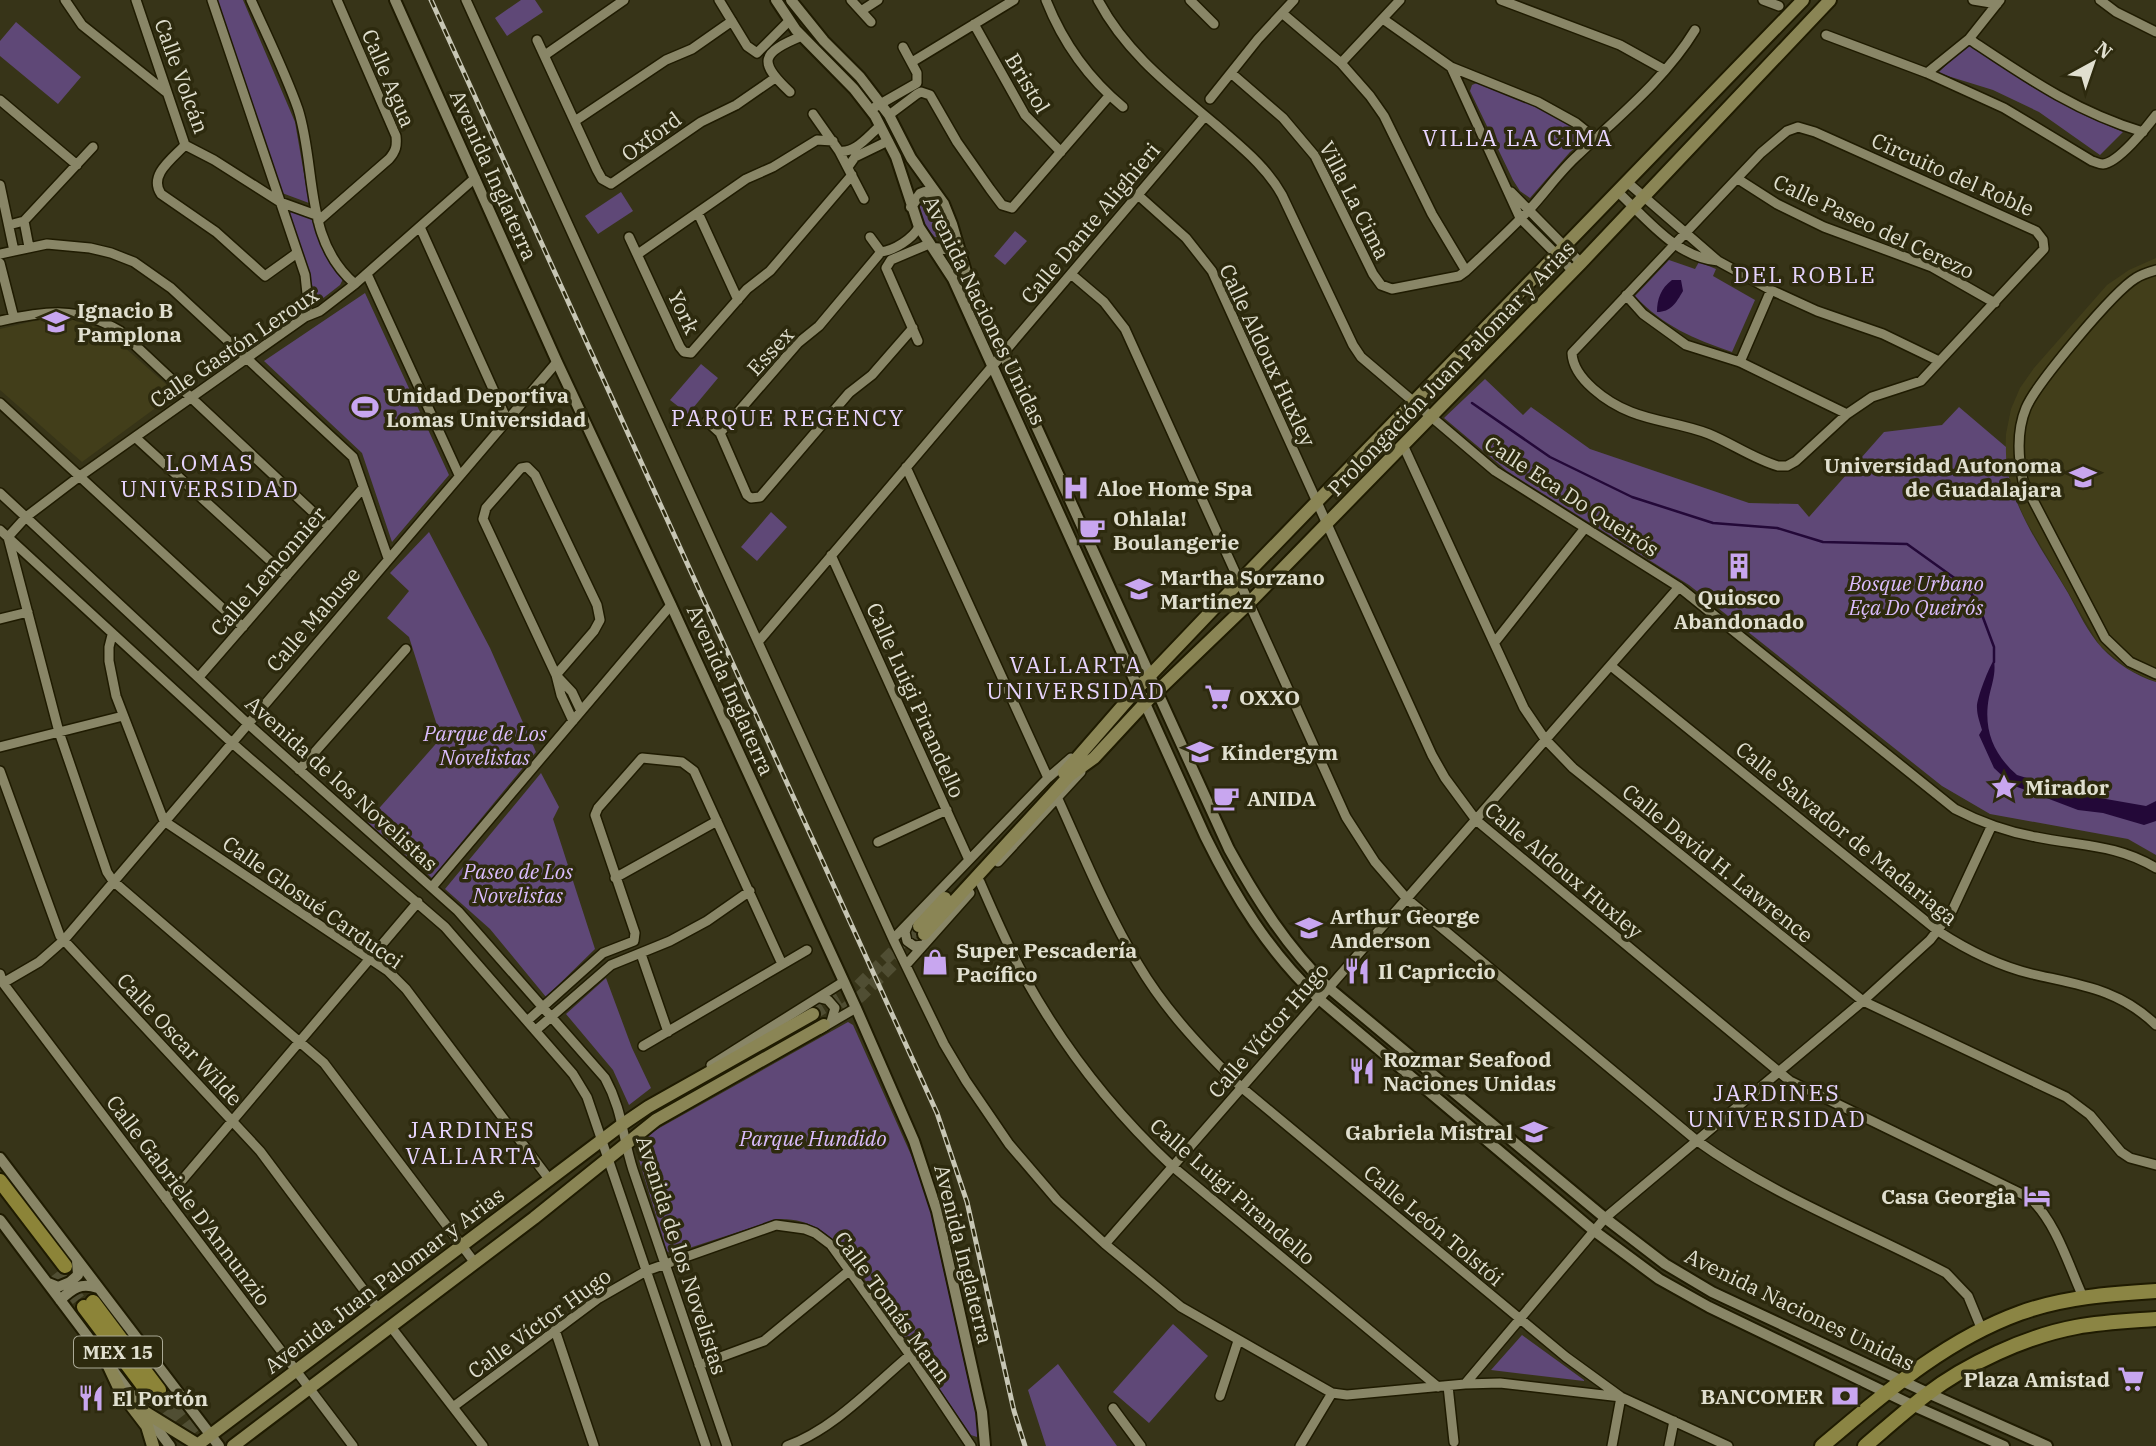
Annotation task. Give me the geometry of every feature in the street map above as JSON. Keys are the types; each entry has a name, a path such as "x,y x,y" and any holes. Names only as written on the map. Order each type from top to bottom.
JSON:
{"highway":[{"path":"0,1181 62,1270"},
{"path":"0,1196 62,1270"},
{"name":"MEX 15","path":"88,1305 155,1393"}],"main road":[{"name":"Prolongación Juan Palomar y Arias","path":"1091,740 1240,581 1803,0"},
{"name":"Prolongación Juan Palomar y Arias","path":"1094,758 1145,703 1249,603 1577,267 1830,0"},
{"path":"919,932 1091,740"},
{"path":"919,932 1069,776 1094,758"},
{"name":"Avenida Juan Palomar y Arias","path":"198,1446 623,1124 648,1107 813,1014"},
{"name":"Avenida Juan Palomar y Arias","path":"233,1446 475,1264 672,1111 827,1024"},
{"path":"1822,1446 1901,1381 1946,1349 1982,1330 2020,1313 2083,1297 2156,1291"},
{"path":"1865,1446 1928,1394 1983,1360 2044,1336 2073,1328 2156,1319"},
{"path":"107,1362 121,1392 147,1426 153,1446"},
{"path":"143,1411 198,1446"}],"street":[{"name":"Calle Volcán","path":"135,0 185,145 280,202 317,218"},
{"path":"212,0 308,286 309,303 304,317"},
{"path":"251,0 298,110 317,218 330,257 355,284"},
{"name":"Calle Agua","path":"317,218 389,159 397,144 396,136 337,0"},
{"name":"Avenida Inglaterra","path":"395,0 557,362 901,1109 927,1176 937,1211 982,1412 985,1446"},
{"name":"Avenida Inglaterra","path":"466,0 892,939 961,1072 1009,1144 1057,1200 1105,1244 1181,1307 1332,1392"},
{"path":"545,55 624,0"},
{"path":"719,0 747,46 757,53 789,21"},
{"name":"Avenida Naciones Unidas","path":"776,0 789,21 870,110 888,141 904,179 919,227 953,279 1205,836 1233,890 1279,957 1319,999 1630,1260 1685,1295 1914,1406 2004,1446"},
{"name":"Avenida Naciones Unidas","path":"791,0 807,22 882,103 911,158 940,199 952,224 965,272 1228,849 1280,933 1302,961 1329,988 1605,1218 1665,1264 1712,1292 1928,1394 2047,1446"},
{"path":"851,0 871,23"},
{"path":"861,11 878,0"},
{"path":"912,62 1014,0"},
{"path":"1046,0 1075,56 1109,96 1122,107"},
{"name":"Calle Eca Do Queirós","path":"1098,0 1114,27 1139,58 1249,153 1268,173 1282,195 1356,351 1371,368 1430,417 1509,481 1679,587 1955,809 1992,825 2036,837 2113,849 2156,868"},
{"path":"1190,0 1214,24"},
{"path":"1210,99 1294,0"},
{"path":"1341,63 1400,0"},
{"path":"1501,0 1620,44 1665,70"},
{"path":"1763,0 1779,6"},
{"path":"1973,0 1999,2"},
{"path":"2100,0 2116,12 2156,32"},
{"path":"65,1 82,25 167,93"},
{"path":"1927,74 1969,39 1999,2"},
{"path":"1282,13 1341,63 1384,116 1432,214 1466,271"},
{"path":"1383,19 1451,67 1538,102 1576,123 1596,139"},
{"path":"575,121 666,60 692,49 732,21"},
{"name":"Bristol","path":"974,24 1025,115 1061,152"},
{"name":"Villa La Cima","path":"1231,73 1283,118 1307,143 1322,168 1373,274 1386,288 1398,288 1459,276 1466,271 1529,210 1564,169 1665,70 1695,30"},
{"path":"1826,35 1927,74 2004,108 2092,161 2104,164 2113,160 2143,132 2156,115"},
{"path":"790,92 767,66 768,56 802,36"},
{"path":"1969,39 2040,87 2078,108 2143,132"},
{"name":"Oxford","path":"537,40 602,179 611,184 618,182 701,122 736,105 775,78"},
{"path":"870,110 914,87 918,73 903,47"},
{"path":"1451,67 1520,218 1562,251"},
{"path":"889,115 921,92 930,95 964,152 1002,205 1009,208 1015,206 1109,96"},
{"path":"0,100 77,164"},
{"path":"813,114 833,141 864,199"},
{"name":"Calle Dante Alighieri","path":"758,642 1205,116"},
{"path":"839,151 852,150 880,126"},
{"name":"Circuito del Roble","path":"1798,127 1815,132 2048,237 2044,249 1922,381 1872,397 1847,414 1787,467 1769,463 1688,426 1631,412 1597,392 1573,361 1572,353 1738,179 1769,146 1787,131 1798,127"},
{"path":"638,254 746,180 817,140 833,141"},
{"name":"York","path":"629,237 684,352 691,353 747,289 770,271 850,171 855,157 888,141"},
{"path":"185,145 159,174 156,184 161,194 216,232 265,276 297,253"},
{"path":"9,225 24,221 93,148"},
{"name":"Calle Gastón Leroux","path":"8,537 26,517 80,476 304,317 320,312 475,178"},
{"name":"Calle Paseo del Cerezo","path":"1738,179 1777,204 1824,227 1932,267 1995,303"},
{"path":"0,185 14,251"},
{"path":"1623,187 1644,197 1718,261 1816,311 1883,334 1939,361"},
{"path":"1623,187 1634,207 1675,245 1707,260 1718,261"},
{"path":"1509,191 1529,210 1577,267"},
{"path":"911,207 920,194 925,192 940,199"},
{"name":"Calle Aldoux Huxley","path":"1138,195 1186,238 1212,271 1432,755 1445,778 1476,820 1778,1073 1801,1087 2030,1198 2050,1222 2083,1297"},
{"path":"698,213 738,300"},
{"path":"24,221 29,247"},
{"path":"420,227 507,419"},
{"name":"Essex","path":"720,433 798,343 819,326 881,252 901,244 919,227"},
{"path":"870,237 881,252"},
{"path":"918,341 887,265 891,260 931,246 945,249 956,238"},
{"path":"0,254 47,244 71,245 111,253 134,262 172,288 353,457 388,558"},
{"path":"0,263 14,318"},
{"path":"2156,270 2135,278 2118,293 2037,387 2025,408 2018,455 2023,481 2105,638 2130,662 2156,674"},
{"path":"367,274 459,475"},
{"path":"1071,274 1104,302 1125,329 1346,817 1375,862 1407,899 1696,1140 1744,1174 1771,1189 1946,1273 1968,1296 1982,1330"},
{"path":"1740,362 1771,290"},
{"path":"1626,295 1643,314 1679,340 1705,352 1740,362 1847,414"},
{"path":"0,321 42,313 74,313 108,324 130,340 191,396 329,527"},
{"path":"707,421 720,433 747,495 756,498 763,496 849,393 872,375 913,328"},
{"name":"Calle Mabuse","path":"1,979 39,962 64,940 557,362"},
{"path":"0,403 243,627"},
{"path":"135,437 287,576"},
{"name":"Calle David H. Lawrence","path":"1403,445 1524,708 1545,739 1573,768 1863,1001 2066,1097 2090,1115 2121,1152 2142,1163 2156,1165"},
{"path":"556,675 594,631 600,620 597,606 535,475 527,467 522,468 486,508 483,519 556,675 561,695 573,721"},
{"path":"906,467 1048,778"},
{"name":"Calle Lemonnier","path":"199,677 363,488"},
{"name":"Avenida de los Novelistas","path":"0,493 247,723 458,911 606,1078 618,1103 625,1146 727,1446"},
{"path":"1495,642 1585,528"},
{"name":"Avenida de los Novelistas","path":"0,530 231,742 445,927 573,1074 587,1097 706,1446"},
{"path":"8,537 59,732 107,872 113,881 324,1063 475,1264"},
{"name":"Calle Luigi Pirandello","path":"831,555 970,860"},
{"name":"Calle Víctor Hugo","path":"1105,1244 1679,587"},
{"path":"432,887 671,605"},
{"path":"0,619 27,612"},
{"path":"112,635 109,662 116,696 164,821"},
{"path":"299,770 406,649"},
{"name":"Calle Salvador de Madariaga","path":"1611,666 1938,931 2002,964 2101,989 2138,1010 2156,1025"},
{"path":"556,675 572,692 581,711"},
{"path":"0,747 124,716"},
{"path":"905,965 919,932 970,860 1048,778 1091,740"},
{"path":"527,1021 603,953 634,941 635,933 595,815 598,808 642,758 682,762 694,771 782,964"},
{"path":"892,939 919,932 980,881 1094,758"},
{"name":"Calle Oscar Wilde","path":"0,771 60,936 260,1151 377,1309"},
{"name":"Calle León Tolstói","path":"1058,799 1111,915 1139,966 1207,1055 1241,1087 1566,1357 1621,1397 1728,1446"},
{"path":"878,842 947,810"},
{"name":"Calle Glosué Carducci","path":"164,821 388,971 406,989 549,1180"},
{"path":"615,878 717,821"},
{"path":"1465,1384 1605,1218 1920,951 1938,931 1955,905 1992,825"},
{"name":"Calle Luigi Pirandello","path":"980,881 1026,979 1069,1047 1122,1115 1172,1167 1443,1386"},
{"path":"536,1030 611,965 641,954 707,921 750,891"},
{"path":"166,1199 418,902"},
{"path":"643,1046 807,950"},
{"path":"641,954 668,1032"},
{"name":"Calle Gabriele D'Annunzio","path":"1,979 353,1446"},
{"name":"Avenida Juan Palomar y Arias","path":"648,1107 844,982"},
{"path":"820,998 828,1000 835,1008 827,1024"},
{"name":"Avenida Juan Palomar y Arias","path":"827,1024 856,1008"},
{"path":"0,1158 62,1270 60,1300 170,1446"},
{"path":"0,1220 62,1270 98,1288 219,1446"},
{"name":"Calle Tomás Mann","path":"646,1270 762,1229 785,1226 805,1229 825,1240 850,1270 969,1445"},
{"name":"Calle Víctor Hugo","path":"453,1407 599,1298 646,1270"},
{"path":"699,1365 764,1341 850,1270"},
{"path":"60,1300 78,1286 87,1284 98,1288"},
{"path":"391,1326 483,1446"},
{"path":"555,1330 594,1446"},
{"path":"1220,1396 1238,1341"},
{"path":"787,1446 831,1422 910,1355"},
{"path":"1300,1446 1332,1392 1346,1395 1500,1383 1621,1397 1612,1446"},
{"path":"1443,1386 1454,1442"},
{"path":"1113,1408 1141,1446"},
{"name":"Avenida Inglaterra","path":"982,1412 992,1446"},
{"path":"1669,1446 1674,1421"}],"shaded area":[{"name":"Universidad Autonoma de Guadalajara","path":"2156,258 2156,682 2130,670 2100,646 2026,521 2013,492 2005,463 2006,434 2011,409 2020,388 2034,368 2107,285 2129,270"},
{"path":"1672,280 1681,280 1683,291 1670,309 1657,312 1660,294"},
{"path":"47,318 67,318 105,330 176,393 82,462 0,390 0,329"},
{"path":"1994,660 1987,709 1989,730 1996,750 2017,775 2083,795 2146,806 2156,801 2156,821 2144,825 2103,813 2078,810 2012,785 1994,768 1979,735 1982,730 1977,708 1983,684"}],"green space":[{"path":"216,0 243,0 295,122 309,203 282,193"},
{"path":"521,0 535,0 543,12 507,36 495,18"},
{"path":"16,22 81,77 58,104 0,56 0,41"},
{"path":"1969,43 2029,85 2086,116 2123,132 2100,155 2039,112 1993,90 1938,73"},
{"path":"1479,82 1535,106 1588,137 1570,152 1530,198 1520,191 1513,180 1470,91 1472,85"},
{"path":"621,192 633,211 598,234 585,216"},
{"path":"921,196 937,202 943,213 947,231 943,237 935,237 925,223 919,207"},
{"path":"288,210 312,219 324,253 343,279 340,285 317,303 314,300 314,291"},
{"path":"1015,231 1027,241 1005,265 994,256"},
{"path":"1669,260 1695,269 1699,262 1716,269 1713,276 1755,300 1732,352 1680,330 1657,316 1635,296"},
{"name":"Unidad Deportiva Lomas Universidad","path":"365,293 449,475 392,542 362,453 264,361"},
{"path":"701,364 718,378 688,414 670,400"},
{"name":"Bosque Urbano Eça Do Queirós","path":"1485,379 1523,415 1531,407 1590,449 1749,503 1798,504 1809,517 1884,432 1942,425 1959,407 2006,447 2011,486 2026,523 2092,636 2120,664 2156,682 2156,855 2128,839 1990,814 1942,786 1689,585 1507,471 1444,418"},
{"path":"771,512 787,527 757,561 741,547"},
{"name":"Parque de Los Novelistas","path":"429,532 490,648 536,752 432,878 367,822 441,738 409,637 387,618 409,591 390,573"},
{"name":"Paseo de Los Novelistas","path":"541,773 559,807 553,819 595,949 546,997 490,929 445,889"},
{"path":"606,978 632,1048 651,1088 629,1105 613,1070 566,1014"},
{"name":"Parque Hundido","path":"848,1022 853,1025 912,1157 929,1205 980,1433 977,1437 971,1435 850,1258 819,1229 800,1221 778,1219 671,1254 667,1251 639,1160 640,1145 654,1131"},
{"path":"1173,1324 1208,1356 1149,1423 1113,1392"},
{"path":"1522,1335 1584,1380 1584,1381 1491,1370"},
{"path":"1058,1364 1117,1446 1046,1446 1028,1390"}],"waterway":[{"path":"1472,403 1550,457 1632,497 1713,523 1777,528 1823,542 1907,544 1967,587 1978,604 1994,647 1994,662"}],"tunnel":[{"path":"813,1014 855,989 919,926"},
{"path":"830,1021 862,995 924,934"},
{"path":"57,1272 84,1307"},
{"path":"159,1390 202,1446"},
{"path":"151,1396 180,1434"}],"railway":[{"path":"431,0 937,1113 967,1202 1014,1411 1025,1446"}],"place":[{"name":"Ignacio B Pamplona","path":"56,322"},
{"name":"Unidad Deportiva Lomas Universidad","path":"365,407"},
{"name":"Universidad Autonoma de Guadalajara","path":"2083,477"},
{"name":"Aloe Home Spa","path":"1076,488"},
{"name":"Ohlala! Boulangerie","path":"1092,530"},
{"name":"Quiosco Abandonado","path":"1739,566"},
{"name":"Martha Sorzano Martinez","path":"1139,589"},
{"name":"OXXO","path":"1218,697"},
{"name":"Kindergym","path":"1200,752"},
{"name":"Mirador","path":"2004,787"},
{"name":"ANIDA","path":"1226,798"},
{"name":"Arthur George Anderson","path":"1309,928"},
{"name":"Super Pescadería Pacífico","path":"935,962"},
{"name":"Il Capriccio","path":"1357,971"},
{"name":"Rozmar Seafood Naciones Unidas","path":"1362,1071"},
{"name":"Gabriela Mistral","path":"1534,1132"},
{"name":"Casa Georgia","path":"2037,1196"},
{"name":"Plaza Amistad","path":"2131,1379"},
{"name":"BANCOMER","path":"1845,1396"},
{"name":"El Portón","path":"91,1398"}],"district":[{"name":"VILLA LA CIMA","path":"1518,137"},
{"name":"DEL ROBLE","path":"1805,274"},
{"name":"PARQUE REGENCY","path":"788,417"},
{"name":"LOMAS UNIVERSIDAD","path":"210,475"},
{"name":"VALLARTA UNIVERSIDAD","path":"1076,677"},
{"name":"JARDINES UNIVERSIDAD","path":"1777,1105"},
{"name":"JARDINES VALLARTA","path":"472,1142"}]}
